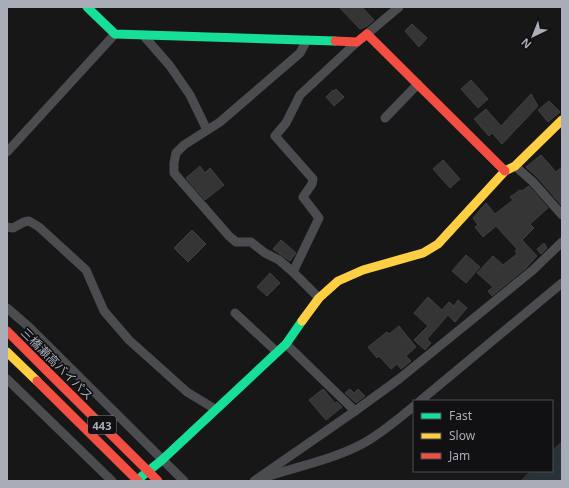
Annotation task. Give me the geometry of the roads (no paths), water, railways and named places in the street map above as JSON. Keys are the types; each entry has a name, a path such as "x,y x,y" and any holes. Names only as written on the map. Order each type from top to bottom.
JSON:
{"main road":[{"path":"87,7 115,34 356,42 367,34 505,171"},
{"path":"137,481 162,460 286,344 319,298 338,281 363,270 423,253 438,244 505,171 515,166 562,120"},
{"name":"三橋瀬高バイパス","path":"7,331 158,481"},
{"name":"443","path":"7,352 137,481"}],"street":[{"path":"367,34 400,7"},
{"path":"7,152 115,34"},
{"path":"144,35 170,66 190,95 207,130"},
{"path":"307,40 300,53 220,122 184,145 176,153 174,173 229,236 236,242 251,242 265,253 279,260 319,298"},
{"path":"293,272 319,218 303,197 313,180 275,136 286,122 300,95 356,42"},
{"path":"385,118 418,84"},
{"path":"515,166 533,182 562,215"},
{"path":"7,227 13,228 29,221 39,227 86,270 104,311 129,340 188,392 215,409"},
{"path":"255,481 399,379 533,270 562,242"},
{"path":"421,400 562,283"},
{"path":"7,308 29,327 184,481"},
{"path":"236,313 277,352"},
{"path":"286,344 355,411"},
{"path":"7,380 112,481"},
{"path":"255,481 332,456 362,444 391,425 413,407"}]}
